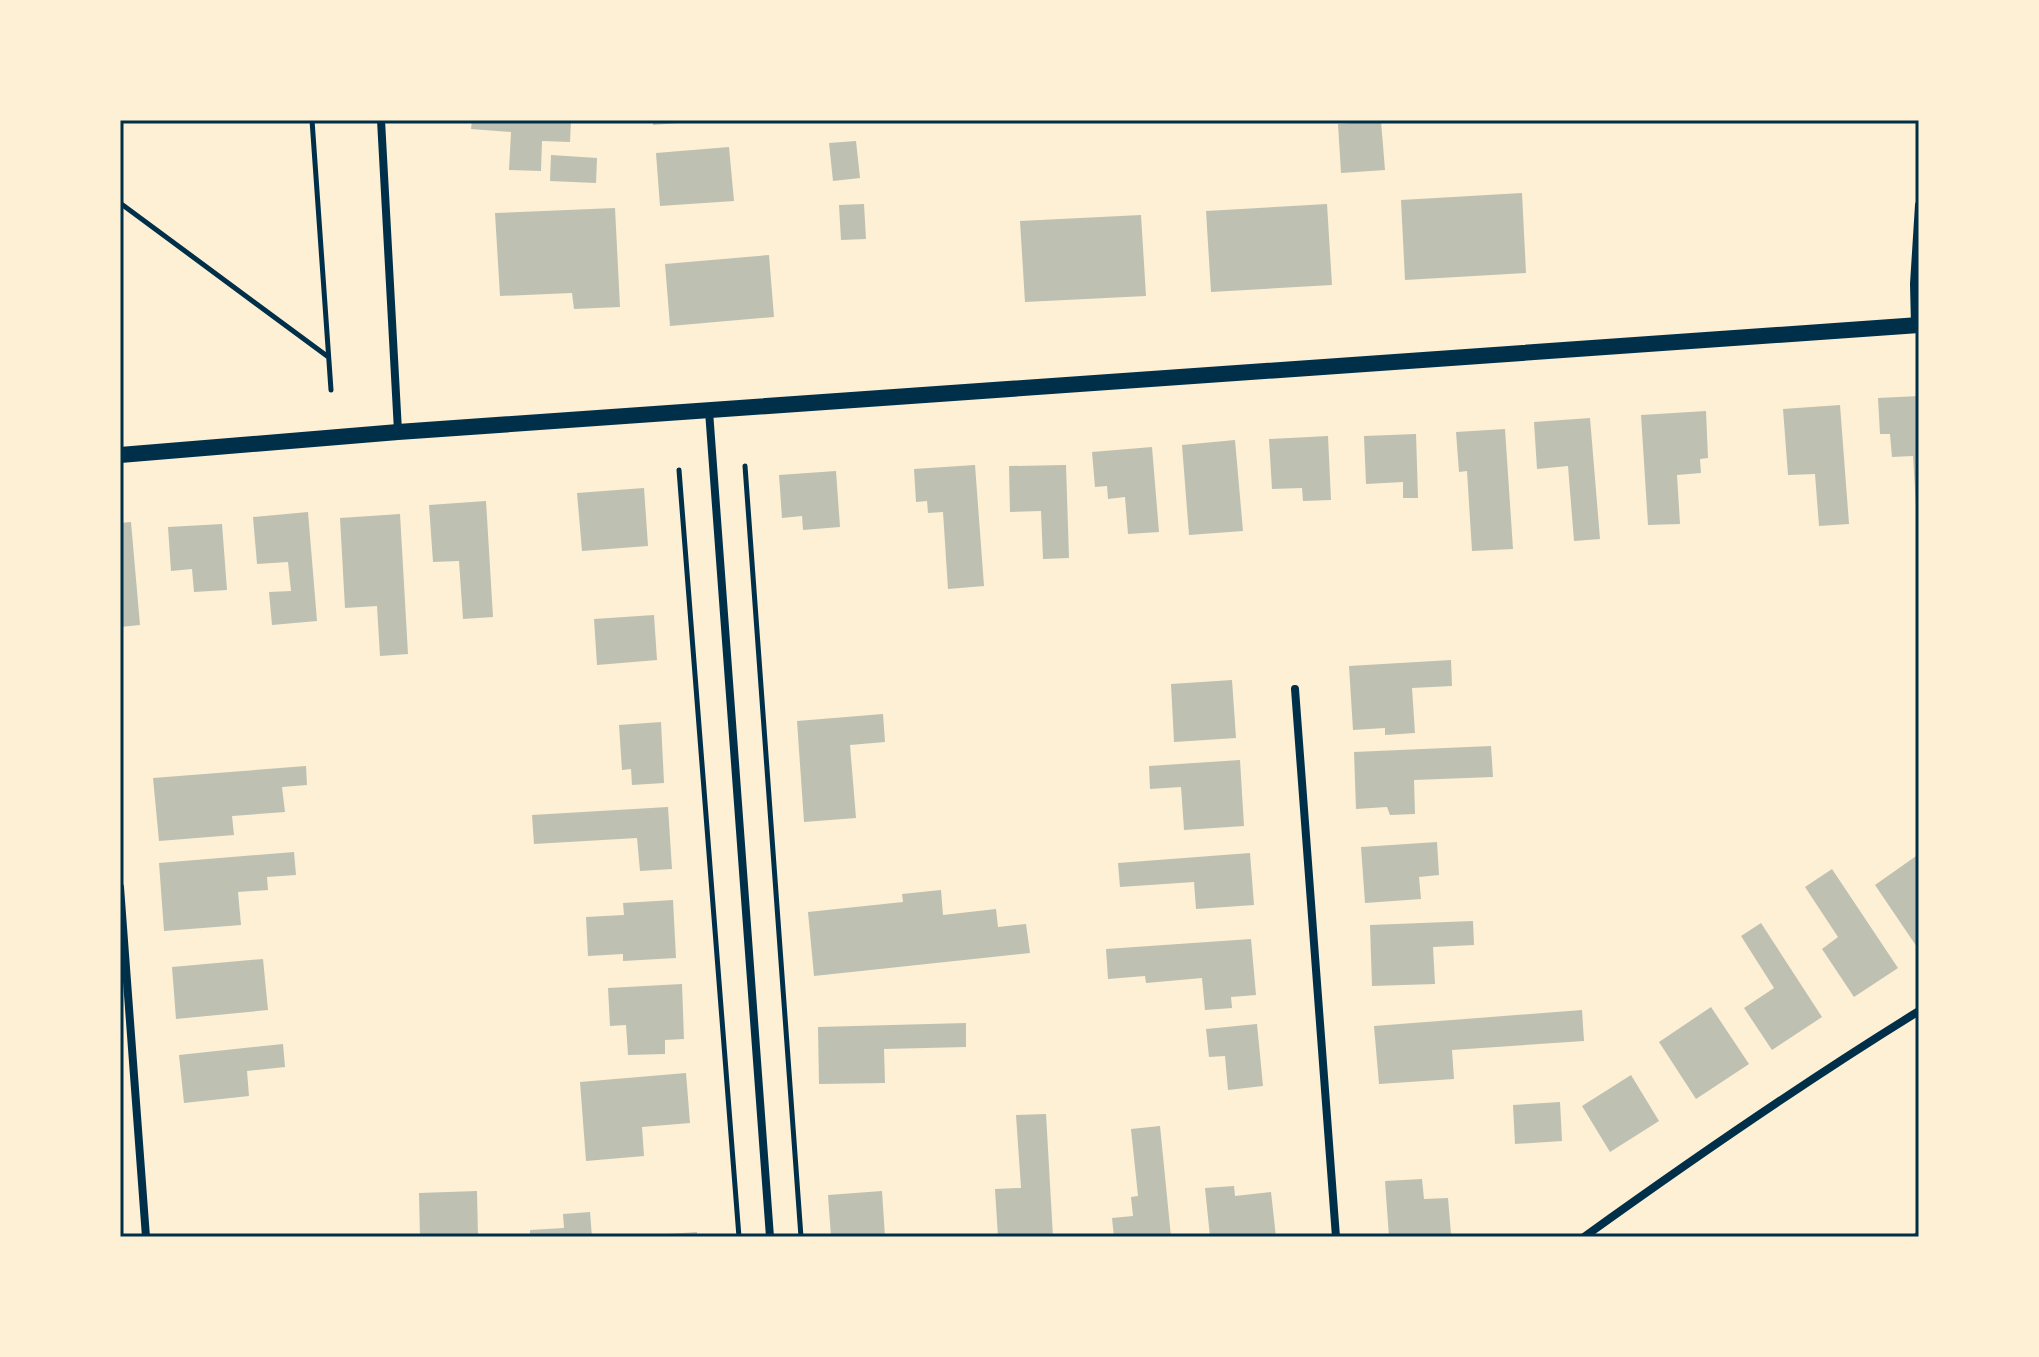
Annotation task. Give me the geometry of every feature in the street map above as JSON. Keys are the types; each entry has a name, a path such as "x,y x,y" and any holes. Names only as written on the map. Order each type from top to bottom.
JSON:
{"main road":[{"path":"120,455 398,432 1917,325"}],"street":[{"path":"381,120 398,432"},
{"path":"1917,325 1914,284 1919,205"},
{"path":"709,411 770,1237"},
{"path":"1295,689 1336,1237"},
{"path":"120,887 146,1237"},
{"path":"1584,1237 1719,1140 1919,1011"}],"path":[{"path":"312,120 331,390"},
{"path":"120,203 328,356"},
{"path":"745,466 801,1237"},
{"path":"679,470 739,1237"}],"building":[{"path":"472,120 571,120 570,142 542,141 541,171 509,170 511,132 471,129"},
{"path":"653,120 690,120 691,122 653,125"},
{"path":"1381,121 1385,170 1341,173 1338,124"},
{"path":"856,141 860,178 833,181 829,143"},
{"path":"729,147 734,201 660,206 656,153"},
{"path":"551,155 597,158 596,183 550,181"},
{"path":"1522,193 1526,273 1405,280 1401,200"},
{"path":"864,204 866,239 841,240 839,205"},
{"path":"1327,204 1332,285 1211,292 1206,211"},
{"path":"615,208 620,307 574,309 572,293 500,296 495,213"},
{"path":"1141,215 1146,296 1025,302 1020,221"},
{"path":"769,255 774,317 670,326 665,264"},
{"path":"1919,396 1919,505 1916,506 1913,456 1892,457 1890,434 1880,434 1878,398"},
{"path":"1840,405 1849,524 1819,526 1815,474 1788,475 1783,409"},
{"path":"1706,411 1708,458 1700,459 1701,473 1677,475 1680,524 1648,525 1641,415"},
{"path":"1590,418 1600,539 1574,541 1568,466 1537,469 1534,422"},
{"path":"1505,429 1513,549 1472,551 1467,471 1459,472 1456,432"},
{"path":"1416,434 1418,498 1403,498 1403,482 1366,484 1364,436"},
{"path":"1328,436 1331,500 1303,501 1302,488 1272,489 1269,439"},
{"path":"1235,440 1243,531 1189,535 1182,445"},
{"path":"1152,447 1159,532 1128,534 1125,497 1108,499 1107,486 1095,487 1092,452"},
{"path":"975,465 984,586 948,589 943,512 928,513 927,501 916,502 914,469"},
{"path":"1066,465 1069,558 1043,559 1041,511 1010,512 1009,466"},
{"path":"836,471 840,527 803,530 802,516 782,518 779,475"},
{"path":"644,488 648,546 582,551 577,493"},
{"path":"486,501 493,617 463,619 459,561 433,562 429,505"},
{"path":"308,512 317,621 272,625 269,592 291,591 288,562 257,564 253,517"},
{"path":"400,514 408,654 380,656 377,606 345,608 340,518"},
{"path":"131,522 140,625 120,627 120,523"},
{"path":"222,524 227,590 194,592 192,569 171,571 168,527"},
{"path":"654,615 657,660 597,665 594,619"},
{"path":"1451,660 1452,686 1412,688 1415,733 1385,735 1385,728 1353,730 1349,666"},
{"path":"1232,680 1236,738 1174,742 1171,684"},
{"path":"883,714 885,742 850,745 856,818 804,822 797,721"},
{"path":"661,722 664,783 632,785 631,769 622,770 619,725"},
{"path":"1491,746 1493,777 1414,780 1415,814 1390,815 1387,807 1356,809 1354,752"},
{"path":"1240,760 1244,826 1184,830 1181,787 1150,789 1149,766"},
{"path":"306,766 307,785 282,787 285,812 232,816 234,835 159,841 153,778"},
{"path":"668,807 672,869 640,871 637,838 534,844 532,815"},
{"path":"1437,842 1439,875 1419,877 1421,899 1365,903 1361,847"},
{"path":"294,852 296,875 267,877 268,890 238,892 241,925 164,931 159,863"},
{"path":"1250,853 1254,905 1196,909 1194,882 1120,887 1118,863"},
{"path":"1919,854 1919,950 1875,885"},
{"path":"1832,869 1898,968 1854,997 1822,949 1838,937 1805,887"},
{"path":"941,890 943,915 996,909 998,927 1026,924 1030,953 814,976 808,912 903,902 902,894"},
{"path":"673,900 676,958 623,961 623,954 588,956 586,917 624,915 623,903"},
{"path":"1473,921 1474,945 1433,947 1435,984 1372,986 1370,925"},
{"path":"1761,923 1822,1017 1772,1050 1744,1008 1774,988 1741,936"},
{"path":"1251,939 1256,995 1231,997 1232,1008 1205,1010 1202,978 1146,983 1145,976 1108,979 1106,949"},
{"path":"263,959 268,1010 176,1019 172,967"},
{"path":"682,984 684,1039 665,1040 665,1054 628,1055 626,1025 610,1026 608,988"},
{"path":"1711,1007 1749,1064 1696,1099 1659,1042"},
{"path":"1582,1010 1584,1041 1452,1050 1454,1079 1379,1084 1374,1026"},
{"path":"966,1023 966,1047 884,1049 885,1083 819,1084 818,1027"},
{"path":"1257,1024 1263,1086 1228,1090 1225,1056 1209,1057 1206,1029"},
{"path":"283,1044 285,1067 247,1071 249,1096 184,1103 179,1055"},
{"path":"686,1073 690,1123 642,1127 644,1156 586,1161 580,1082"},
{"path":"1631,1075 1659,1121 1610,1152 1582,1106"},
{"path":"1560,1102 1562,1141 1515,1144 1513,1105"},
{"path":"1046,1114 1053,1237 998,1237 995,1189 1021,1188 1016,1115"},
{"path":"1160,1126 1171,1237 1114,1237 1112,1218 1133,1216 1131,1197 1138,1196 1131,1129"},
{"path":"1422,1179 1424,1199 1448,1198 1451,1234 1389,1237 1385,1181"},
{"path":"1234,1186 1235,1196 1271,1192 1276,1237 1210,1237 1205,1188"},
{"path":"477,1191 478,1237 420,1237 419,1193"},
{"path":"882,1191 885,1237 831,1237 828,1195"},
{"path":"590,1212 592,1237 530,1237 530,1230 564,1228 563,1214"},
{"path":"697,1232 697,1237 652,1237 652,1235"}],"railway":[{"path":"1915,1237 1919,1234"}]}
